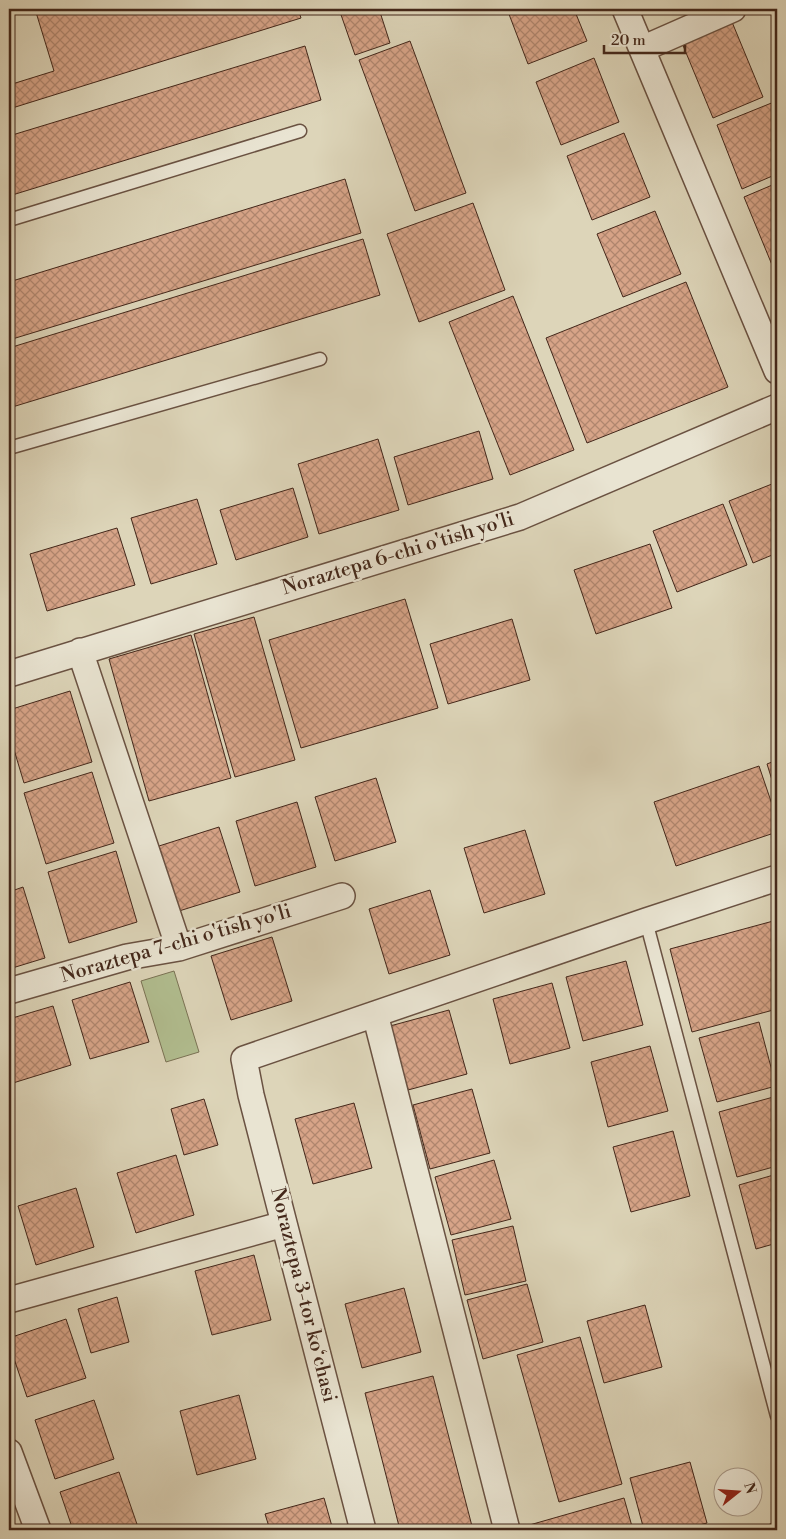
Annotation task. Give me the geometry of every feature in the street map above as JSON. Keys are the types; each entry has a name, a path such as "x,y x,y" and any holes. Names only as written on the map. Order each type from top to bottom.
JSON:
{"street":[{"path":"625,9 777,371"},
{"path":"642,49 733,9"},
{"name":"Noraztepa 6-chi o'tish yo'li","path":"9,672 520,517 777,407"},
{"path":"80,651 179,948"},
{"path":"507,1530 375,1014 777,878"},
{"name":"Noraztepa 7-chi o'tish yo'li","path":"9,992 127,957 179,948 342,896"},
{"name":"Noraztepa 3-tor ko‘chasi","path":"363,1530 251,1095 244,1059 375,1014"},
{"path":"9,1300 284,1224"},
{"path":"9,1452 38,1530"}],"lane":[{"path":"9,220 300,130"},
{"path":"9,448 320,359"},
{"path":"646,921 777,1416"}],"green space":[{"path":"174,971 199,1052 166,1062 141,981"}],"building":[{"path":"35,9 298,9 301,18 9,109 9,85 54,71"},
{"path":"339,9 379,9 390,43 355,55"},
{"path":"507,9 574,9 587,41 528,64"},
{"path":"732,22 763,97 713,118 682,43"},
{"path":"410,41 466,193 415,211 359,60"},
{"path":"305,46 321,100 9,196 9,136"},
{"path":"594,58 619,122 561,145 536,82"},
{"path":"774,102 777,109 777,174 742,189 717,125"},
{"path":"624,133 650,197 592,220 567,156"},
{"path":"345,179 361,233 9,340 9,282"},
{"path":"777,183 777,277 744,197"},
{"path":"473,203 505,290 419,322 387,234"},
{"path":"655,211 681,274 623,297 597,234"},
{"path":"363,239 380,295 9,408 9,348"},
{"path":"686,282 728,387 587,443 546,338"},
{"path":"513,296 574,450 510,475 449,322"},
{"path":"479,431 493,479 408,505 394,457"},
{"path":"378,439 399,510 319,534 298,464"},
{"path":"777,482 777,553 753,563 729,501"},
{"path":"293,488 308,537 236,560 220,510"},
{"path":"197,499 217,564 151,584 131,518"},
{"path":"723,504 747,565 677,592 653,531"},
{"path":"117,528 135,585 47,611 30,554"},
{"path":"650,544 672,608 596,634 574,570"},
{"path":"405,599 438,708 301,748 269,640"},
{"path":"254,617 295,760 235,777 194,634"},
{"path":"512,619 530,680 448,704 430,644"},
{"path":"191,635 231,778 149,801 109,659"},
{"path":"70,691 92,762 24,783 9,733 9,710"},
{"path":"777,760 777,796 767,764"},
{"path":"759,766 777,819 777,832 676,866 654,802"},
{"path":"92,772 114,843 46,864 24,793"},
{"path":"376,778 396,842 335,861 315,797"},
{"path":"297,802 316,867 255,886 236,821"},
{"path":"219,827 240,892 179,911 159,846"},
{"path":"525,830 545,894 484,913 464,848"},
{"path":"116,851 137,922 69,943 48,872"},
{"path":"23,887 45,958 9,969 9,892"},
{"path":"430,890 450,955 389,974 369,909"},
{"path":"777,920 777,1009 692,1032 670,949"},
{"path":"272,937 292,1001 231,1020 211,956"},
{"path":"626,961 643,1025 583,1041 566,977"},
{"path":"130,982 149,1042 90,1059 72,1000"},
{"path":"552,983 570,1048 510,1064 493,999"},
{"path":"53,1006 71,1065 13,1083 9,1070 9,1019"},
{"path":"449,1010 467,1074 408,1090 390,1026"},
{"path":"759,1022 776,1086 717,1102 699,1038"},
{"path":"650,1046 668,1111 608,1127 591,1062"},
{"path":"472,1089 490,1153 430,1169 413,1105"},
{"path":"777,1096 777,1166 737,1177 719,1112"},
{"path":"204,1099 218,1145 184,1155 171,1109"},
{"path":"354,1103 372,1168 313,1184 295,1119"},
{"path":"673,1131 690,1196 631,1212 613,1147"},
{"path":"176,1155 194,1215 136,1233 117,1173"},
{"path":"494,1160 511,1219 451,1235 435,1177"},
{"path":"777,1174 777,1243 756,1249 739,1185"},
{"path":"76,1188 94,1247 36,1265 18,1206"},
{"path":"513,1226 526,1281 465,1295 452,1240"},
{"path":"254,1255 271,1320 212,1335 195,1271"},
{"path":"527,1284 543,1342 483,1359 467,1300"},
{"path":"404,1288 421,1352 362,1368 345,1304"},
{"path":"117,1297 129,1342 91,1353 78,1309"},
{"path":"645,1305 662,1367 604,1383 587,1321"},
{"path":"66,1319 86,1378 27,1397 9,1344 9,1338"},
{"path":"580,1337 622,1484 559,1502 517,1355"},
{"path":"433,1376 473,1530 400,1530 365,1393"},
{"path":"239,1395 256,1459 197,1475 180,1411"},
{"path":"94,1400 114,1459 55,1479 35,1420"},
{"path":"690,1462 707,1523 680,1530 644,1530 630,1478"},
{"path":"119,1472 139,1530 73,1530 60,1492"},
{"path":"324,1498 333,1530 270,1530 265,1514"},
{"path":"624,1498 633,1530 519,1530 519,1528"},
{"path":"9,1516 15,1530 9,1530"},
{"path":"777,1522 777,1530 751,1530"}]}
